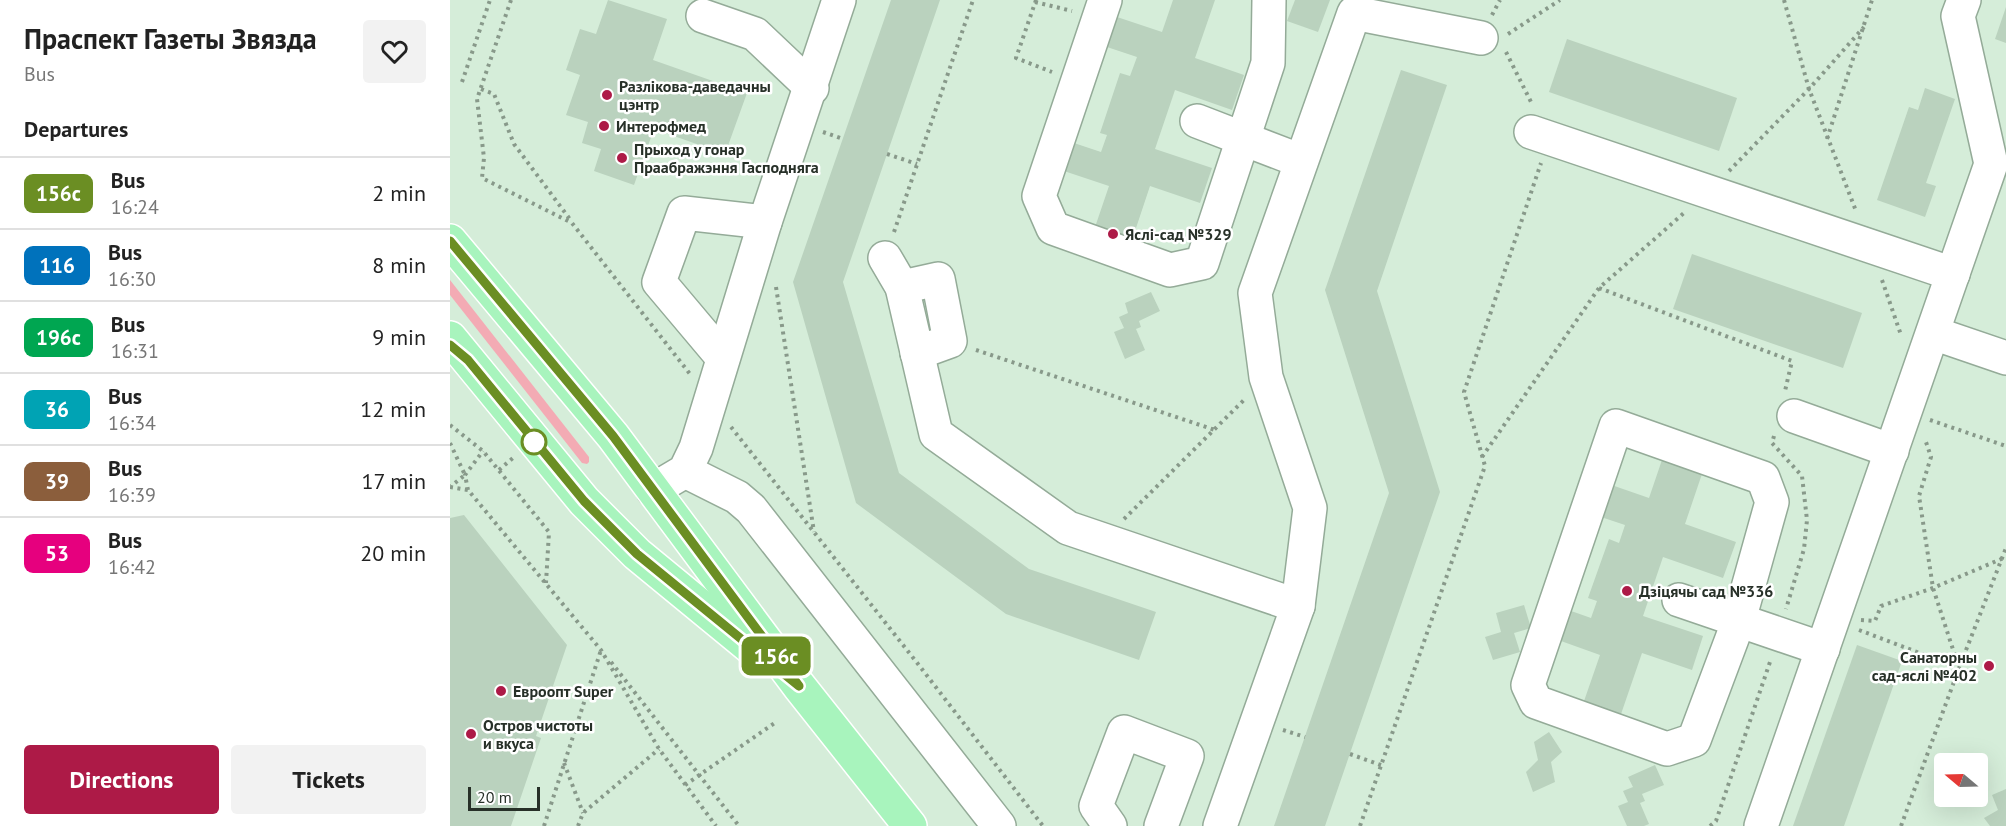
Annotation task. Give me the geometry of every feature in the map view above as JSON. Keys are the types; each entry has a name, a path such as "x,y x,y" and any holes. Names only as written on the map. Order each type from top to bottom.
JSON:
{"main road":[{"path":"450,242 605,427 799,686 910,826"},
{"path":"456,348 584,501 637,554 799,686"}],"lane":[{"path":"653,490 685,471 696,448 765,222 812,87 839,0"},
{"path":"1102,9 1040,196 1053,228 1170,270 1203,263 1268,63 1269,0"},
{"path":"1761,826 1904,415 1917,335 1953,274 1991,164 1958,16 1964,0"},
{"path":"1220,826 1298,606 1310,508 1266,377 1255,293 1354,13 1490,38"},
{"path":"703,16 755,34 812,87"},
{"path":"1197,121 1301,160"},
{"path":"1540,135 1953,274"},
{"path":"723,358 659,282 684,213 765,222"},
{"path":"885,258 902,287 936,434 1068,528 1298,606"},
{"path":"902,287 938,279 950,341 917,353"},
{"path":"1917,335 2006,358"},
{"path":"1784,414 1892,451"},
{"path":"1616,426 1762,478 1772,502 1739,620 1694,740 1667,749 1536,702 1528,685 1616,426"},
{"path":"685,471 737,497 751,509 999,826"},
{"path":"1679,600 1779,634 1828,635"},
{"path":"1110,826 1096,806 1124,732 1187,756 1161,826"}],"path":[{"path":"462,82 490,0"},
{"path":"511,0 477,99 484,158 482,178 572,223"},
{"path":"885,258 973,0"},
{"path":"1361,826 1485,466 1464,392 1540,135 1490,38 1500,0"},
{"path":"1490,38 1560,0"},
{"path":"1786,0 1809,90 1827,140 1870,246 1917,335"},
{"path":"1827,140 1872,0"},
{"path":"1077,83 1016,58 1035,1 1102,9"},
{"path":"1482,457 1599,288 1708,192 1809,90 1864,27"},
{"path":"481,89 494,94 514,144 572,223 1043,826"},
{"path":"887,154 917,164"},
{"path":"774,279 814,532"},
{"path":"1599,288 1792,361 1784,414 1772,443 1802,476 1807,520 1804,549 1779,634 1716,821 1710,826"},
{"path":"950,341 1215,430"},
{"path":"1103,540 1266,377"},
{"path":"1904,415 2006,446"},
{"path":"1904,415 1920,425 1931,457 1919,496 1934,588 1959,668"},
{"path":"450,425 483,451 549,532 546,584"},
{"path":"450,443 465,475 468,490 601,650 739,826"},
{"path":"450,487 465,475 483,451"},
{"path":"450,487 468,490"},
{"path":"1901,826 2006,548"},
{"path":"1828,635 1875,621 1881,606 1934,588 2004,557"},
{"path":"1828,635 1959,668"},
{"path":"601,650 659,749 716,826"},
{"path":"544,826 601,650"},
{"path":"685,785 776,722"},
{"path":"578,826 583,813 659,749"},
{"path":"1350,754 1381,765"},
{"path":"564,763 583,813"}],"shaded area":[{"path":"450,280 589,457 587,464 582,463 450,295"}],"building":[{"name":"Разлікова-даведачны цэнтр","path":"608,0 667,19 653,60 747,93 725,154 654,129 634,185 594,171 601,149 582,143 588,122 566,115 580,75 566,70 580,29 596,34"},
{"path":"891,0 940,0 843,282 899,473 1029,569 1156,612 1139,660 1006,614 856,503 793,282"},
{"path":"1173,0 1215,0 1195,58 1244,75 1232,110 1175,90 1155,149 1212,168 1200,203 1150,186 1129,249 1092,236 1109,186 1055,168 1065,140 1101,152 1107,135 1100,133 1120,73 1130,76 1137,57 1098,44 1108,14 1162,32"},
{"path":"1295,0 1330,0 1318,32 1287,21"},
{"path":"2006,7 2006,43 1995,39"},
{"path":"1567,39 1737,98 1719,151 1549,92"},
{"path":"1401,70 1447,85 1377,291 1440,492 1325,826 1274,826 1389,493 1325,290"},
{"path":"1925,88 1955,99 1926,183 1936,186 1925,217 1877,200 1909,107 1918,110"},
{"path":"1692,254 1862,313 1843,368 1673,309"},
{"path":"1151,292 1160,311 1139,321 1141,327 1136,329 1145,350 1125,359 1114,332 1124,328 1119,317 1128,313 1125,303"},
{"path":"1664,454 1704,468 1685,524 1736,542 1723,578 1663,557 1643,616 1703,636 1692,670 1642,653 1620,717 1583,704 1600,655 1547,636 1557,606 1591,618 1597,601 1588,598 1609,539 1619,543 1625,525 1589,513 1600,481 1649,498"},
{"name":"Евроопт Super","path":"464,515 567,645 536,736 541,738 511,826 450,826 450,518"},
{"path":"1524,605 1531,628 1514,633 1520,652 1493,660 1485,637 1501,632 1496,613"},
{"path":"1857,645 1902,661 1844,826 1793,826"},
{"path":"1549,732 1562,752 1551,762 1555,782 1533,792 1526,772 1538,760 1534,742"},
{"path":"1655,765 1664,785 1642,794 1645,801 1640,803 1649,824 1627,826 1618,806 1628,802 1623,791 1633,787 1628,777"},
{"path":"2006,789 2006,826 1990,826 1984,818 1998,810 1992,795"}],"bus line":[{"name":"156с","path":"450,241 613,436 799,686 637,554 584,501 468,360 450,345"}],"place":[{"name":"Разлікова-даведачны цэнтр","path":"607,95"},
{"name":"Интерофмед","path":"604,126"},
{"name":"Прыход у гонар Праабражэння Гасподняга","path":"622,158"},
{"name":"Яслі-сад №329","path":"1113,234"},
{"name":"Дзіцячы сад №336","path":"1627,591"},
{"name":"Санаторны сад-яслі №402","path":"1989,666"},
{"name":"Евроопт Super","path":"501,691"},
{"name":"Остров чистоты и вкуса","path":"471,734"}]}
